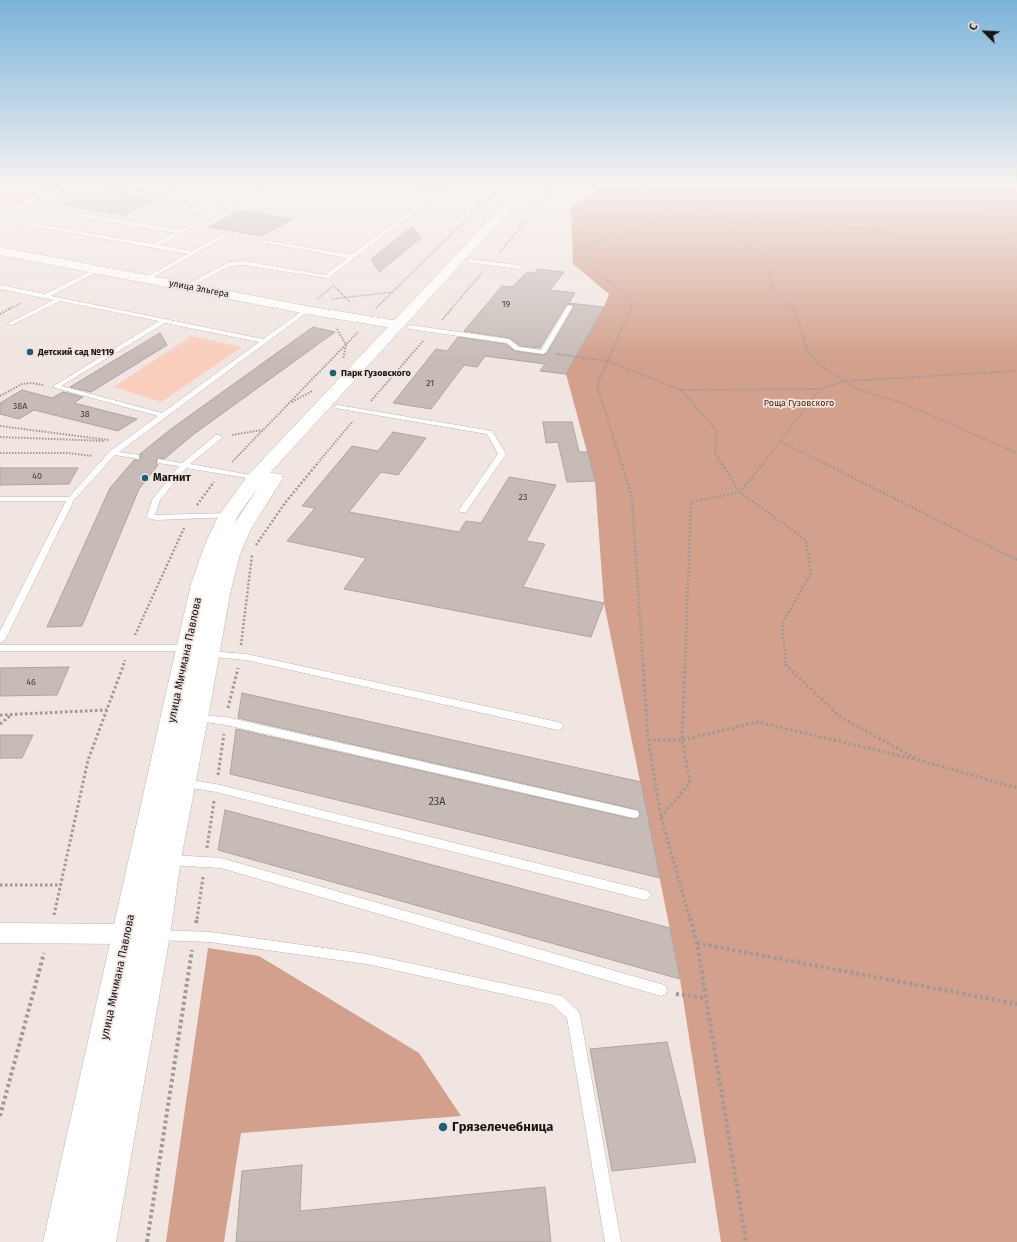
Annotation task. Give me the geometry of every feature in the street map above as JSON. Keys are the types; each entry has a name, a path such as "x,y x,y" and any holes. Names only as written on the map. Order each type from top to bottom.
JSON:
{"main road":[{"name":"улица Мичмана Павлова","path":"201,650 202,584 216,542 229,515 265,479 326,400 412,330 464,260 479,244"},
{"name":"улица Эльгера","path":"0,251 186,287 311,306 412,330"},
{"name":"улица Мичмана Павлова","path":"97,1242 141,934 184,716 201,650 230,554 265,479"},
{"name":"улица Мичмана Павлова","path":"62,1242 141,934 167,860 182,783 184,716"}],"street":[{"path":"0,934 68,932 141,934"}],"lane":[{"path":"142,244 194,253"},
{"path":"154,246 158,244"},
{"path":"146,279 210,244"},
{"path":"275,244 351,257"},
{"path":"186,287 229,264 243,263 326,277 368,244"},
{"path":"464,260 518,267"},
{"path":"46,296 97,270"},
{"path":"0,287 264,341"},
{"path":"10,324 59,299"},
{"path":"0,640 71,498 111,456 128,442 311,306"},
{"path":"412,330 509,341 517,349 542,352 570,306"},
{"path":"55,387 164,321"},
{"path":"55,387 163,415"},
{"path":"326,400 490,432 502,454 463,510"},
{"path":"219,437 184,465 156,500 151,516 156,518 229,515"},
{"path":"111,456 136,457"},
{"path":"161,461 265,479"},
{"path":"0,498 71,498"},
{"path":"0,648 201,650 246,657 558,726"},
{"path":"184,716 226,721 634,814"},
{"path":"182,783 216,788 645,895"},
{"path":"167,860 221,863 661,990"},
{"path":"141,934 210,937 367,959 557,1000 573,1015 613,1242"}],"path":[{"path":"372,312 442,244"},
{"path":"496,256 506,244"},
{"path":"590,244 584,246 584,261 633,303 597,385 632,498 648,740 661,817 697,943 746,1242"},
{"path":"748,244 766,259 770,285 795,311 807,349 818,364 857,389 905,404 1017,453"},
{"path":"334,285 351,303"},
{"path":"440,322 472,285"},
{"path":"331,300 393,292"},
{"path":"311,306 323,300"},
{"path":"336,328 346,345 343,362"},
{"path":"231,463 362,328"},
{"path":"368,404 412,330"},
{"path":"542,352 607,361 681,390 820,389 846,381 1017,370"},
{"path":"0,396 22,384 30,383 55,387"},
{"path":"661,817 690,783 682,740 691,502 740,492 781,442 820,389"},
{"path":"681,390 717,431 715,454 740,492 806,540 811,573 782,624 785,664 840,717 919,760"},
{"path":"288,404 326,400"},
{"path":"240,652 252,554 256,545 285,502 356,418"},
{"path":"0,426 128,442"},
{"path":"219,437 263,430"},
{"path":"0,437 128,442"},
{"path":"781,442 1017,560"},
{"path":"0,453 68,453 111,456"},
{"path":"196,507 217,479"},
{"path":"134,637 185,526"},
{"path":"52,923 88,760 126,657"},
{"path":"228,709 238,667"},
{"path":"0,715 106,710"},
{"path":"0,724 11,715"},
{"path":"648,740 682,740 758,722 919,760 1017,788"},
{"path":"217,782 224,732"},
{"path":"206,852 215,794"},
{"path":"196,927 204,870"},
{"path":"0,886 60,885"},
{"path":"147,1242 193,942"},
{"path":"697,943 1017,1004"},
{"path":"0,1116 46,948"},
{"path":"661,990 682,996 705,998"}],"shaded area":[{"path":"191,336 242,347 161,402 114,387"}],"green space":[{"name":"Роща Гузовского","path":"572,244 1017,244 1017,1242 721,1242 680,979 604,603 595,481 566,374 604,307 609,294 573,264"},
{"path":"208,948 259,956 419,1053 461,1116 241,1133 224,1242 166,1242"}],"building":[{"path":"390,244 414,244 379,272 371,259"},
{"path":"538,269 564,272 550,290 575,293 569,303 604,307 566,374 540,371 545,364 485,356 477,367 464,365 431,409 393,403 436,349 447,351 458,337 506,344 515,351 543,355 547,353 574,307 573,305 567,304 540,348 520,346 509,338 464,331 502,286 512,287 527,272 535,273"},
{"path":"313,327 335,332 194,434 164,459 157,458 156,463 158,465 139,489 82,626 47,627 110,488 134,460 140,460 140,454 171,429"},
{"path":"160,333 167,345 91,392 70,387"},
{"path":"22,390 52,398 63,392 83,397 74,403 137,419 118,431 34,410 19,419 0,414 0,403"},
{"path":"543,422 572,422 579,452 588,452 595,481 567,482 558,442 546,443"},
{"path":"393,432 426,438 398,475 381,472 349,512 459,532 466,521 481,523 509,477 556,485 526,541 545,544 523,587 604,603 591,637 344,589 366,558 287,541 315,508 302,506 352,446 378,451"},
{"path":"0,468 78,468 69,484 0,485"},
{"path":"69,667 57,695 0,696 0,668"},
{"path":"242,693 641,782 660,878 230,774 236,729 634,819 638,818 640,814 639,811 634,809 238,718"},
{"path":"0,735 33,735 22,758 0,758"},
{"path":"225,810 670,928 680,979 218,850"},
{"path":"667,1042 696,1162 612,1171 590,1049"},
{"path":"302,1165 300,1211 545,1187 551,1242 236,1242 242,1171"}],"place":[{"name":"Детский сад №119","path":"30,352"},
{"name":"Парк Гузовского","path":"333,373"},
{"name":"Магнит","path":"145,478"},
{"name":"Грязелечебница","path":"443,1127"}]}
